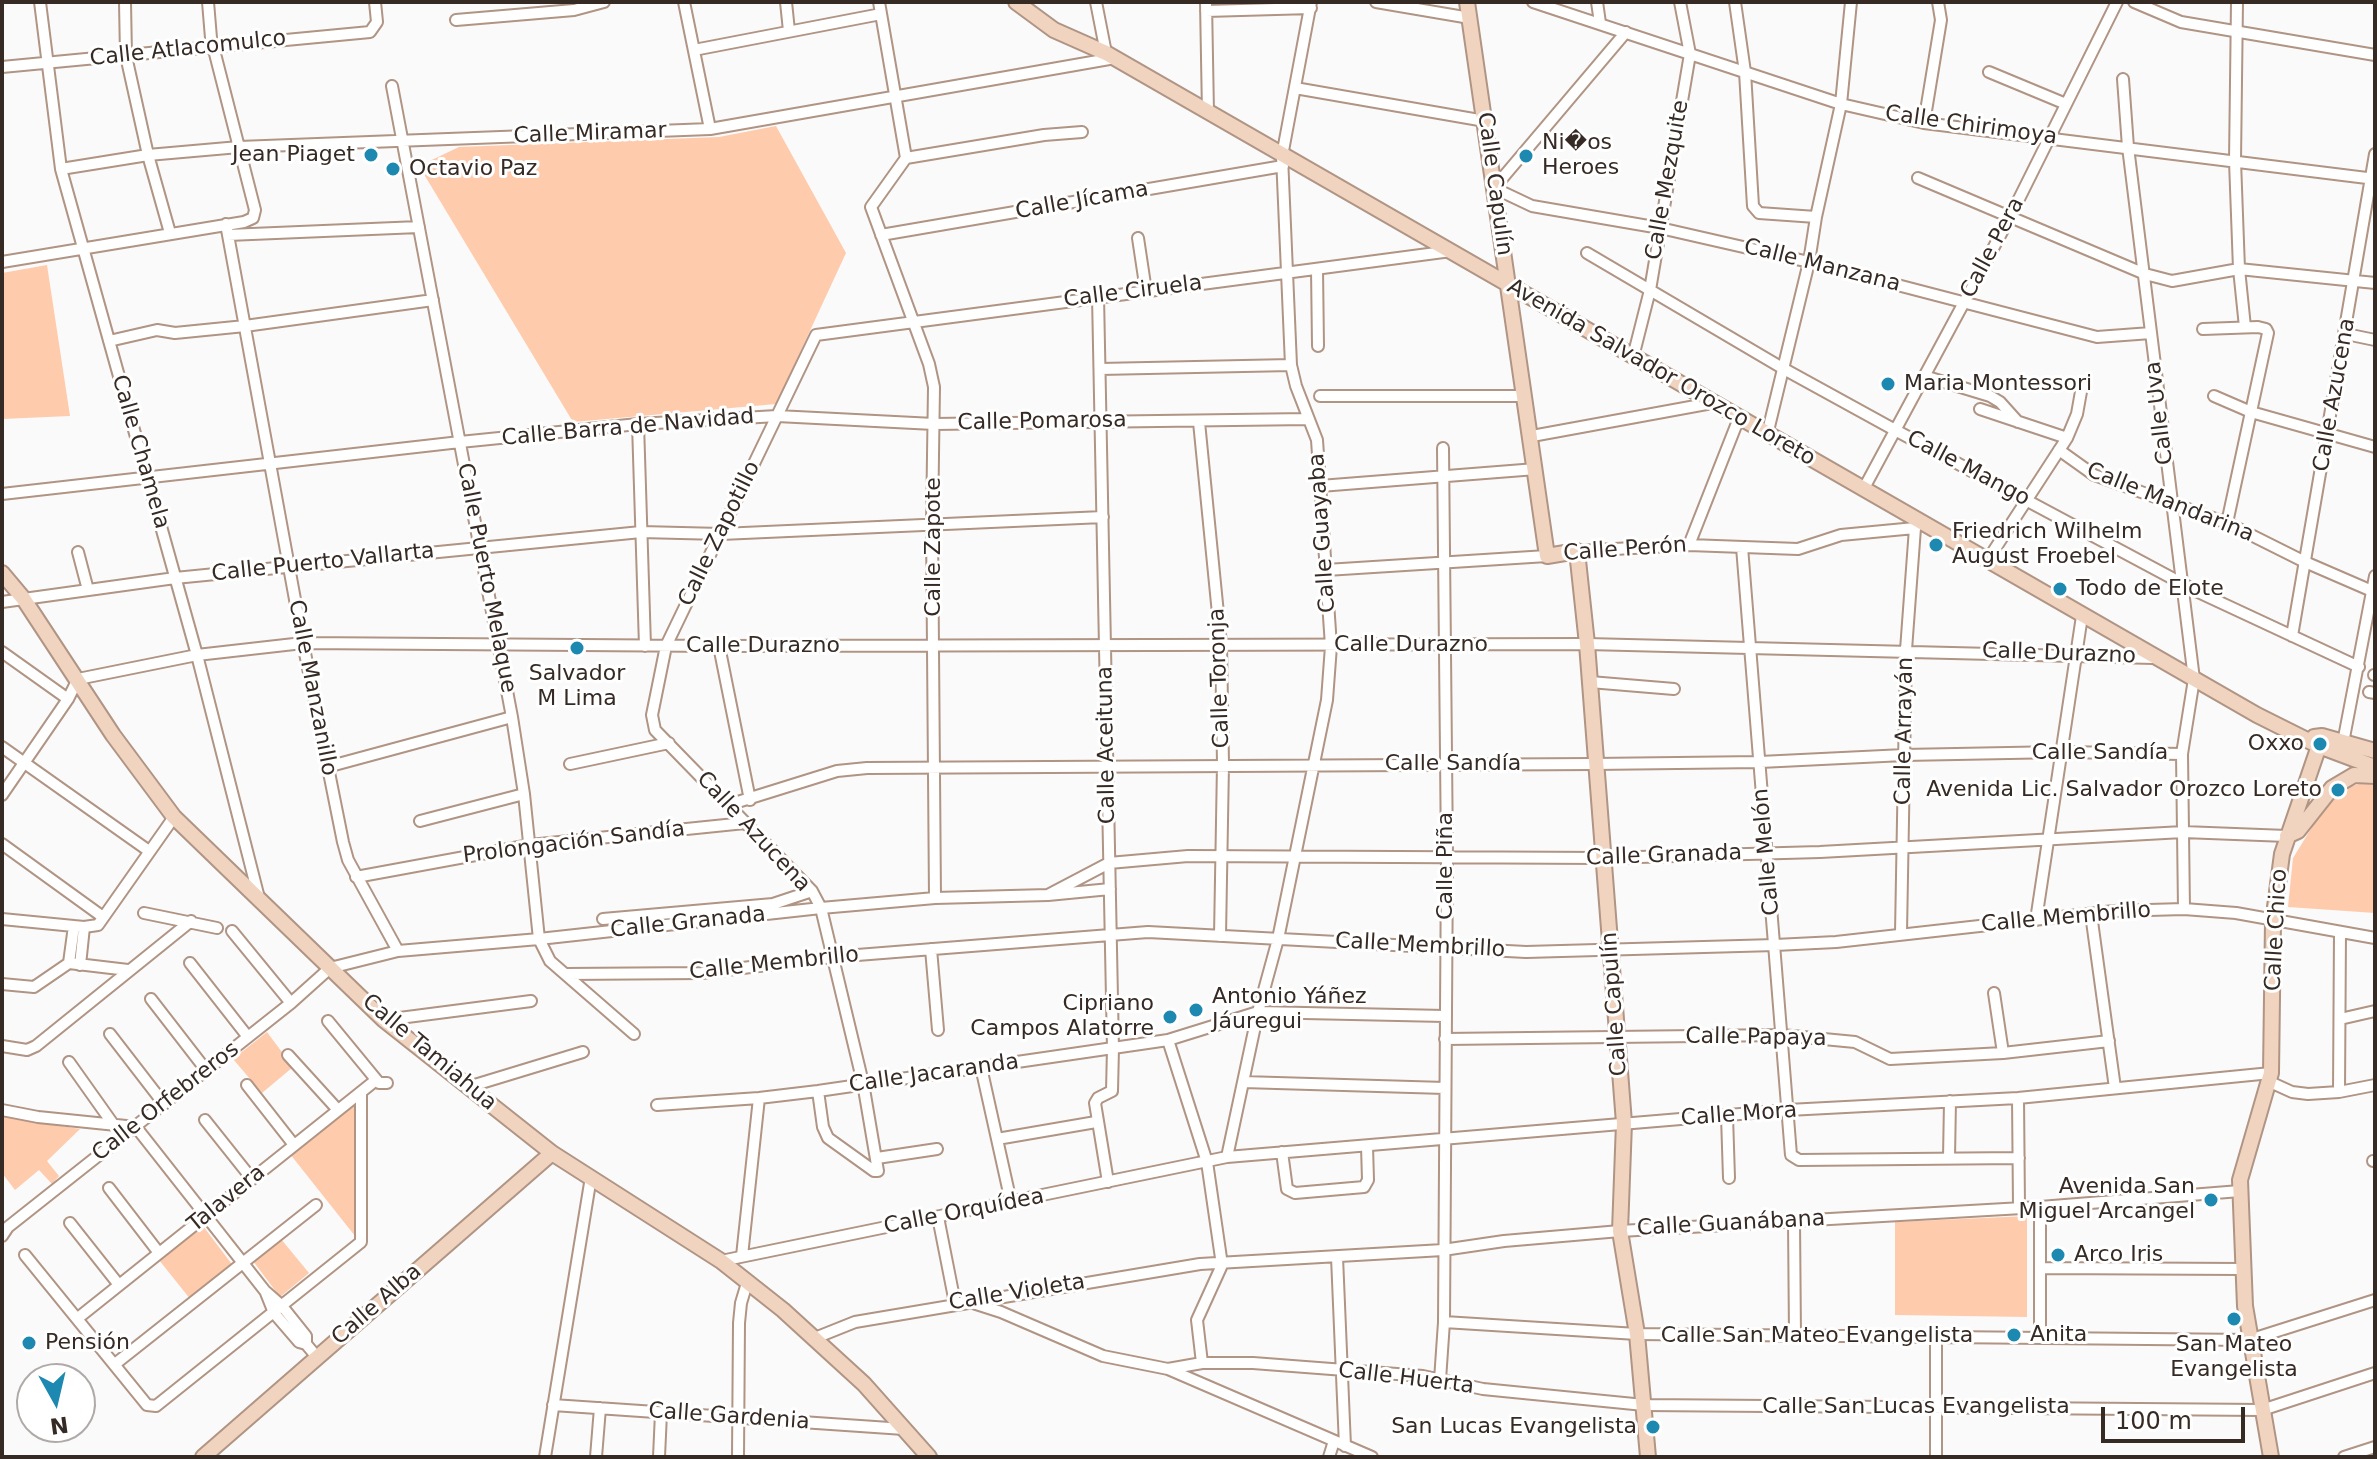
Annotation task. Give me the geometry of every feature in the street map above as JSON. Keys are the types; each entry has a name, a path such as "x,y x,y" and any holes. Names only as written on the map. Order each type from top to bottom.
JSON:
{"street":[{"name":"Calle Chamela","path":"40,2 61,169 197,655 259,898"},
{"path":"125,2 126,56 148,155 170,233"},
{"path":"208,2 214,47 255,210 253,218 227,230"},
{"name":"Calle Atlacomulco","path":"2,67 374,30 377,22 375,2"},
{"path":"456,20 574,10 604,2"},
{"path":"684,2 710,129"},
{"path":"786,2 789,31"},
{"name":"Avenida Salvador Orozco Loreto","path":"1016,2 1054,30 1111,56 1283,161 1509,284 1863,490 1917,526 1987,561 2257,715 2342,748"},
{"path":"1096,2 1111,56"},
{"path":"1376,2 1470,18"},
{"name":"Calle Capulín","path":"1467,2 1547,556"},
{"name":"Calle Chirimoya","path":"1533,2 1841,104 1924,123 2373,179"},
{"path":"1597,2 1600,23"},
{"name":"Calle Mezquite","path":"1633,357 1650,290 1690,54 1680,2"},
{"path":"1735,2 1745,72 1754,211 1816,217"},
{"path":"1767,435 1809,262 1841,104 1851,2"},
{"path":"1924,123 1941,20 1938,2"},
{"name":"Calle Pera","path":"1863,490 2010,217 2117,2"},
{"path":"2134,2 2181,22 2375,55"},
{"path":"2237,2 2235,161 2239,269 2245,327"},
{"path":"1208,113 1206,6 1311,5"},
{"name":"Calle Guayaba","path":"1227,1157 1316,765 1327,700 1331,646 1317,440 1291,365 1283,161 1311,5"},
{"path":"694,50 880,8 906,158 1044,135 1082,132"},
{"path":"1494,188 1626,32"},
{"name":"Calle Miramar","path":"61,169 148,155 239,147 710,129 1111,56"},
{"path":"1989,72 2066,104"},
{"name":"Calle Uva","path":"2123,79 2128,147 2194,679 2182,754 2184,909"},
{"name":"Calle Puerto Melaque","path":"392,86 512,717 524,794 539,939"},
{"path":"1295,88 1485,121"},
{"name":"Calle Azucena","path":"2292,636 2375,154"},
{"name":"Calle Zapote","path":"906,158 871,207 929,364 934,387 935,898"},
{"name":"Calle Jícama","path":"881,235 1283,161"},
{"path":"1918,178 2145,274 2172,281 2239,269 2375,283"},
{"name":"Calle Manzana","path":"1494,188 1532,206 1660,228 1809,262 2097,337 2151,333"},
{"path":"2,262 170,233 419,227"},
{"name":"Calle Manzanillo","path":"227,230 303,643 348,860 398,951"},
{"path":"1138,238 1146,291"},
{"name":"Calle Ciruela","path":"816,335 1451,251"},
{"name":"Calle Mango","path":"1587,253 1784,369 1895,430 2182,583 2359,667"},
{"path":"1317,269 1318,346"},
{"name":"Calle Aceituna","path":"1096,1122 1096,1100 1110,1093 1113,1087 1098,296"},
{"path":"109,341 157,330 175,333 245,326 433,300"},
{"path":"2203,329 2266,329 2268,337 2227,523"},
{"path":"2346,334 2375,340"},
{"name":"Calle Zapotillo","path":"666,646 816,335"},
{"path":"1100,369 1291,365"},
{"path":"1924,376 1990,396 2000,402 2018,422"},
{"path":"1987,561 2067,438 2077,414 2082,386"},
{"path":"1320,396 1525,396"},
{"path":"2214,396 2251,412 2375,447"},
{"path":"1532,436 1712,403"},
{"name":"Calle Mandarina","path":"1980,409 2067,438"},
{"name":"Calle Barra de Navidad","path":"2,494 638,424 777,416"},
{"name":"Calle Pomarosa","path":"777,416 934,424 1308,419"},
{"path":"1689,545 1739,418"},
{"name":"Calle Toronja","path":"1199,422 1221,644 1223,764 1220,936"},
{"path":"638,424 645,646"},
{"name":"Calle Piña","path":"1440,1380 1444,1322 1447,857 1443,448"},
{"name":"Calle Mandarina","path":"2059,450 2094,475 2227,523 2372,591"},
{"path":"1320,486 1536,469"},
{"path":"932,524 1103,517"},
{"name":"Calle Puerto Vallarta","path":"2,602 175,578 641,532 721,534 932,524"},
{"name":"Calle Perón","path":"1326,570 1689,545 1798,549 1841,535 1917,526"},
{"name":"Calle Arrayán","path":"1901,933 1906,650 1917,526"},
{"name":"Calle Melón","path":"1742,547 1792,1157 1799,1160 1949,1158"},
{"name":"Calle Capulín","path":"1577,551 1624,1123 1620,1231 1637,1334 1648,1457"},
{"path":"78,552 88,590"},
{"name":"Calle Tamiahua","path":"2,573 23,598 113,735 174,817 384,1020 552,1153 721,1261 815,1338 864,1384 929,1457"},
{"path":"2342,748 2375,576"},
{"path":"2036,920 2082,616"},
{"name":"Calle Durazno","path":"78,679 197,655 303,643 645,646 1587,644 2156,658"},
{"name":"Calle Azucena","path":"666,646 652,715 655,730 812,891 821,908 863,1083 878,1171 828,1138 823,1127 818,1091"},
{"path":"719,646 750,800"},
{"path":"2,652 68,699"},
{"path":"2,795 68,699 78,679"},
{"path":"1590,682 1674,689"},
{"path":"327,767 512,717"},
{"name":"Calle Chico","path":"2271,1457 2249,1340 2240,1180 2270,1078 2273,922 2282,854 2317,740"},
{"path":"570,764 669,743"},
{"path":"2,747 149,851"},
{"path":"2342,748 2375,751"},
{"path":"2342,748 2375,767"},
{"name":"Calle Sandía","path":"728,805 837,771 867,768 1594,764 2061,752 2182,754"},
{"path":"2287,836 2298,831 2332,788 2354,775 2375,776"},
{"path":"420,821 524,794"},
{"path":"2,919 83,926 103,917 174,817"},
{"name":"Prolongación Sandía","path":"356,877 530,845 745,823"},
{"name":"Calle Granada","path":"1048,895 1109,863 1221,856 1603,858 1904,847 2183,832 2287,836"},
{"path":"2,844 103,917"},
{"name":"Calle Granada","path":"330,968 398,951 821,908 935,898 1048,895 1110,889"},
{"path":"603,919 773,904 812,891"},
{"name":"Calle Membrillo","path":"566,974 702,973 832,957 1148,932 1526,952 1775,945 1836,942 2114,911 2184,909 2236,913 2375,938"},
{"path":"144,913 217,928"},
{"path":"2091,914 2115,1088"},
{"path":"2,1046 27,1050 191,921"},
{"path":"75,964 83,926"},
{"path":"232,931 291,1003"},
{"path":"2339,1092 2340,932"},
{"path":"539,939 550,961 634,1034"},
{"path":"931,949 938,1030"},
{"path":"190,963 248,1037"},
{"path":"2,984 34,987 75,964 128,970"},
{"name":"Calle Orfebreros","path":"4,1228 136,1127 330,968"},
{"path":"1994,993 2003,1053"},
{"path":"151,999 206,1070"},
{"path":"384,1020 531,1001"},
{"path":"2340,1019 2375,1011"},
{"name":"Calle Jacaranda","path":"657,1105 818,1091 1168,1040 1258,1012 1445,1016"},
{"name":"Talavera","path":"78,1318 361,1092 382,1082 328,1021"},
{"path":"110,1034 164,1104"},
{"name":"Calle Papaya","path":"1445,1039 1782,1035 1855,1042 1890,1059 2003,1053 2109,1041"},
{"path":"1168,1040 1207,1162 1222,1265 1197,1320 1202,1363"},
{"path":"468,1087 583,1052"},
{"path":"288,1055 338,1110"},
{"path":"69,1062 113,1124"},
{"path":"981,1067 1011,1202"},
{"path":"2270,1078 2292,1092 2339,1092 2375,1085"},
{"name":"Calle Mora","path":"1207,1162 1282,1152 1788,1110 2018,1098 2270,1078"},
{"path":"1243,1082 1445,1088"},
{"path":"247,1085 294,1145"},
{"path":"25,1255 147,1405 154,1407 361,1242 361,1092"},
{"path":"742,1256 759,1098"},
{"path":"2018,1098 2019,1207"},
{"path":"1950,1101 1949,1158 2019,1158"},
{"path":"2,1110 136,1127 265,1291 299,1342 306,1344 317,1357"},
{"path":"1727,1116 1729,1178"},
{"path":"205,1120 252,1179"},
{"path":"997,1139 1096,1122 1108,1182"},
{"path":"1282,1152 1287,1189 1295,1193 1364,1187 1368,1180 1367,1146"},
{"path":"877,1158 937,1149"},
{"name":"Calle Alba","path":"203,1457 552,1153"},
{"name":"Calle Orquídea","path":"721,1261 1207,1162"},
{"path":"545,1457 591,1177"},
{"path":"109,1188 159,1253"},
{"name":"Calle Guanábana","path":"1222,1265 1443,1250 1504,1241 1620,1231 2040,1207 2240,1191"},
{"path":"115,1364 316,1205"},
{"path":"2040,1207 2040,1337"},
{"path":"938,1217 955,1303 973,1303 1001,1312 1103,1356 1168,1369 1372,1457"},
{"path":"1794,1221 1795,1336"},
{"path":"70,1223 119,1285"},
{"path":"1337,1257 1345,1446"},
{"name":"Calle Violeta","path":"815,1338 855,1322 955,1303 1200,1264 1222,1265"},
{"path":"2040,1268 2243,1269"},
{"path":"738,1457 739,1323 747,1283"},
{"name":"Calle San Mateo Evangelista","path":"1444,1322 1637,1334 2249,1340 2375,1300"},
{"path":"1936,1337 1936,1457"},
{"name":"Calle Huerta","path":"1168,1369 1202,1363 1253,1363 1423,1376 1483,1389 1644,1405"},
{"name":"Calle San Lucas Evangelista","path":"1644,1405 2262,1410 2375,1373"},
{"name":"Calle Gardenia","path":"553,1405 904,1429"},
{"path":"596,1457 600,1408"},
{"path":"659,1457 661,1413"},
{"path":"1329,1457 1334,1441"},
{"path":"2344,1457 2375,1447"}],"shaded area":[{"path":"776,126 846,253 776,404 573,422 419,166 459,147 719,137"},
{"path":"47,265 70,416 2,419 2,273"},
{"path":"2359,784 2375,785 2375,913 2288,907 2293,858 2330,798 2345,788"},
{"path":"267,1032 293,1067 262,1093 233,1059"},
{"path":"356,1104 357,1227 355,1236 290,1154"},
{"path":"2,1116 80,1129 47,1161 59,1176 52,1184 39,1170 15,1190 2,1173"},
{"path":"2027,1216 2027,1317 1895,1315 1895,1222"},
{"path":"203,1226 234,1267 191,1300 159,1260"},
{"path":"281,1239 309,1273 280,1297 253,1261"}],"place":[{"name":"Jean Piaget","path":"371,155"},
{"name":"Ni�os Heroes","path":"1526,156"},
{"name":"Octavio Paz","path":"393,169"},
{"name":"Maria Montessori","path":"1888,384"},
{"name":"Friedrich Wilhelm August Froebel","path":"1936,545"},
{"name":"Todo de Elote","path":"2060,589"},
{"name":"Salvador M Lima","path":"577,648"},
{"name":"Oxxo","path":"2320,744"},
{"name":"Avenida Lic. Salvador Orozco Loreto","path":"2338,790"},
{"name":"Antonio Yáñez Jáuregui","path":"1196,1010"},
{"name":"Cipriano Campos Alatorre","path":"1170,1017"},
{"name":"Avenida San Miguel Arcangel","path":"2211,1200"},
{"name":"Arco Iris","path":"2058,1255"},
{"name":"San Mateo Evangelista","path":"2234,1319"},
{"name":"Anita","path":"2014,1335"},
{"name":"Pensión","path":"29,1343"},
{"name":"San Lucas Evangelista","path":"1653,1427"}]}
